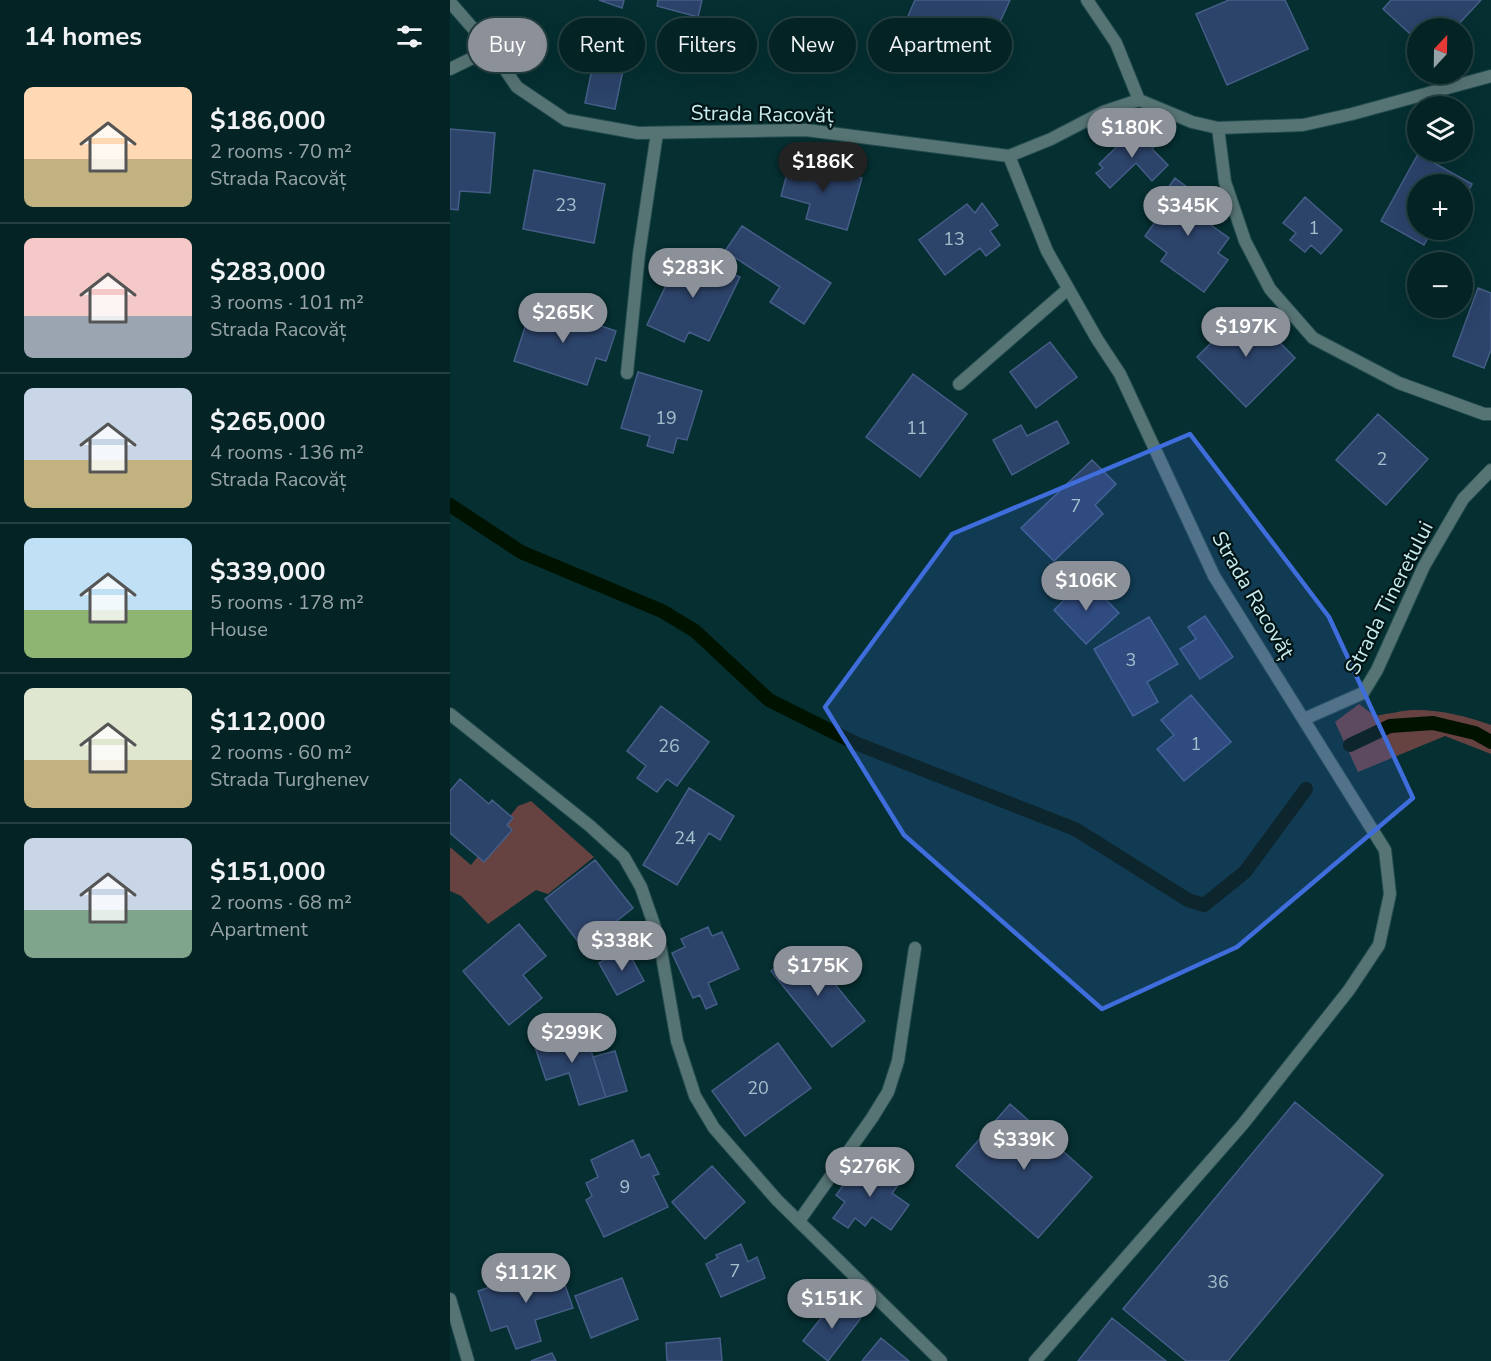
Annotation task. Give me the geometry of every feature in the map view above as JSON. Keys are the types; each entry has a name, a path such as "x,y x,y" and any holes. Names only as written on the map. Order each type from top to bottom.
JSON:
{"street":[{"path":"1086,0 1116,43 1139,100 1192,122 1218,128 1303,125 1491,76"},
{"name":"Strada Racovăț","path":"450,2 468,23"},
{"path":"450,69 468,60"},
{"name":"Strada Racovăț","path":"507,72 517,87 566,120 638,133 806,130 1009,156 1051,139 1103,112 1139,100"},
{"path":"1218,128 1225,183 1245,241 1270,289 1312,338 1399,383 1484,414 1491,414"},
{"path":"627,373 639,254 657,133"},
{"name":"Strada Racovăț","path":"1009,156 1047,251 1097,339 1120,374 1214,576 1385,850 1390,894 1379,945 1349,990 1243,1124 1035,1361"},
{"path":"959,384 1068,289"},
{"name":"Strada Tineretului","path":"1304,719 1363,693 1377,670 1424,566 1463,499 1491,470"},
{"path":"450,714 590,826 624,857 642,887 659,939 677,1041 695,1096 714,1128 777,1200 941,1361"},
{"path":"799,1221 888,1092 898,1061 915,948"},
{"path":"450,1299 468,1361"}],"highlighted area":[{"path":"1190,434 1329,617 1413,798 1237,947 1102,1009 904,835 825,707 952,534"}],"shaded area":[{"path":"1359,704 1375,716 1412,710 1432,711 1462,716 1491,725 1491,754 1445,736 1358,772 1335,722"},
{"path":"531,801 594,857 548,894 536,890 488,924 461,896 450,891 450,847 471,865 518,806"}],"building":[{"path":"599,0 624,0 622,8"},
{"path":"658,0 702,0 698,17 657,6"},
{"path":"915,0 1010,0 1002,18 912,18 908,16"},
{"path":"1229,0 1285,0 1308,49 1227,85 1196,14"},
{"path":"1391,0 1481,0 1464,18 1407,18 1407,31 1383,9"},
{"path":"591,72 623,72 615,109 585,103"},
{"path":"450,129 495,133 490,193 460,191 458,210 450,209"},
{"path":"1130,134 1164,138 1152,149 1168,165 1152,181 1136,163 1110,188 1096,173 1103,168 1099,164"},
{"path":"791,159 862,178 847,230 806,219 810,204 781,196"},
{"path":"1414,162 1432,162 1454,174 1407,174 1407,236 1381,221"},
{"path":"534,170 605,184 594,243 523,229"},
{"path":"1175,178 1208,203 1198,216 1229,238 1218,253 1228,260 1204,292 1161,261 1167,253 1145,236 1168,204 1160,199"},
{"path":"1305,197 1342,230 1321,254 1311,245 1305,252 1290,240 1296,233 1283,223"},
{"path":"982,203 998,225 990,231 1000,245 986,256 980,248 945,275 919,240 967,204 975,213"},
{"path":"742,226 831,283 804,324 770,302 780,287 725,251"},
{"path":"1415,240 1427,240 1424,245"},
{"path":"683,250 740,277 709,341 689,332 684,342 647,325"},
{"path":"1478,288 1491,293 1491,350 1484,368 1453,356 1467,318 1473,318 1473,302"},
{"path":"533,303 616,331 606,361 596,358 587,385 514,361"},
{"path":"1246,308 1295,358 1246,407 1197,357"},
{"path":"1050,342 1077,377 1036,408 1010,372"},
{"path":"638,372 702,391 687,440 677,438 673,453 647,446 650,436 621,428"},
{"path":"913,374 967,414 920,477 866,437"},
{"path":"1378,414 1428,459 1386,505 1336,460"},
{"path":"1057,421 1069,443 1012,475 993,440 1021,425 1027,436"},
{"path":"1092,460 1116,484 1095,505 1103,514 1054,561 1021,528"},
{"path":"1086,579 1119,613 1086,644 1054,610"},
{"path":"1205,616 1233,657 1200,679 1180,649 1196,639 1188,627"},
{"path":"1149,617 1178,664 1147,682 1158,702 1133,716 1094,649"},
{"path":"1191,695 1231,742 1184,781 1157,749 1174,735 1161,720"},
{"path":"661,706 709,742 677,786 667,779 657,792 637,778 646,766 627,751"},
{"path":"460,779 489,804 492,800 513,818 507,825 512,830 484,862 450,833 450,791"},
{"path":"689,788 734,816 720,840 709,833 677,885 643,865"},
{"path":"595,860 633,908 583,948 545,899"},
{"path":"519,924 546,956 523,975 542,998 509,1025 463,971"},
{"path":"708,927 712,936 722,932 739,969 708,983 717,1004 706,1009 700,995 693,998 672,953 685,947 681,939"},
{"path":"626,948 644,981 617,995 599,963"},
{"path":"796,951 804,960 811,955 865,1021 832,1047 771,971"},
{"path":"584,1029 606,1097 579,1105 569,1073 546,1080 534,1044"},
{"path":"778,1043 811,1088 745,1136 712,1091"},
{"path":"615,1051 627,1091 606,1097 593,1057"},
{"path":"1295,1102 1383,1175 1228,1361 1186,1361 1123,1309"},
{"path":"1010,1104 1092,1177 1038,1238 956,1166"},
{"path":"633,1140 641,1158 649,1154 659,1174 653,1176 668,1207 604,1237 586,1200 592,1196 586,1183 598,1177 591,1160"},
{"path":"863,1158 899,1184 892,1193 909,1205 891,1230 872,1217 865,1226 855,1218 848,1228 833,1218 845,1202 836,1195"},
{"path":"712,1166 745,1202 705,1239 672,1202"},
{"path":"741,1244 748,1262 757,1257 765,1278 721,1297 706,1264 718,1258 716,1255"},
{"path":"558,1265 573,1308 535,1320 541,1341 516,1349 507,1326 491,1331 478,1291"},
{"path":"622,1278 638,1319 591,1338 575,1296"},
{"path":"836,1299 861,1318 828,1361 803,1341"},
{"path":"1112,1318 1166,1361 1078,1361"},
{"path":"720,1338 722,1361 667,1361 666,1343"},
{"path":"881,1338 909,1361 862,1361"},
{"path":"552,1353 556,1361 531,1361"}],"waterway":[{"path":"450,505 521,552 662,611 695,631 769,700 855,743 1075,829 1188,900 1204,905 1245,872 1306,789"},
{"path":"1350,745 1390,726 1433,723 1475,733 1491,742"}]}
